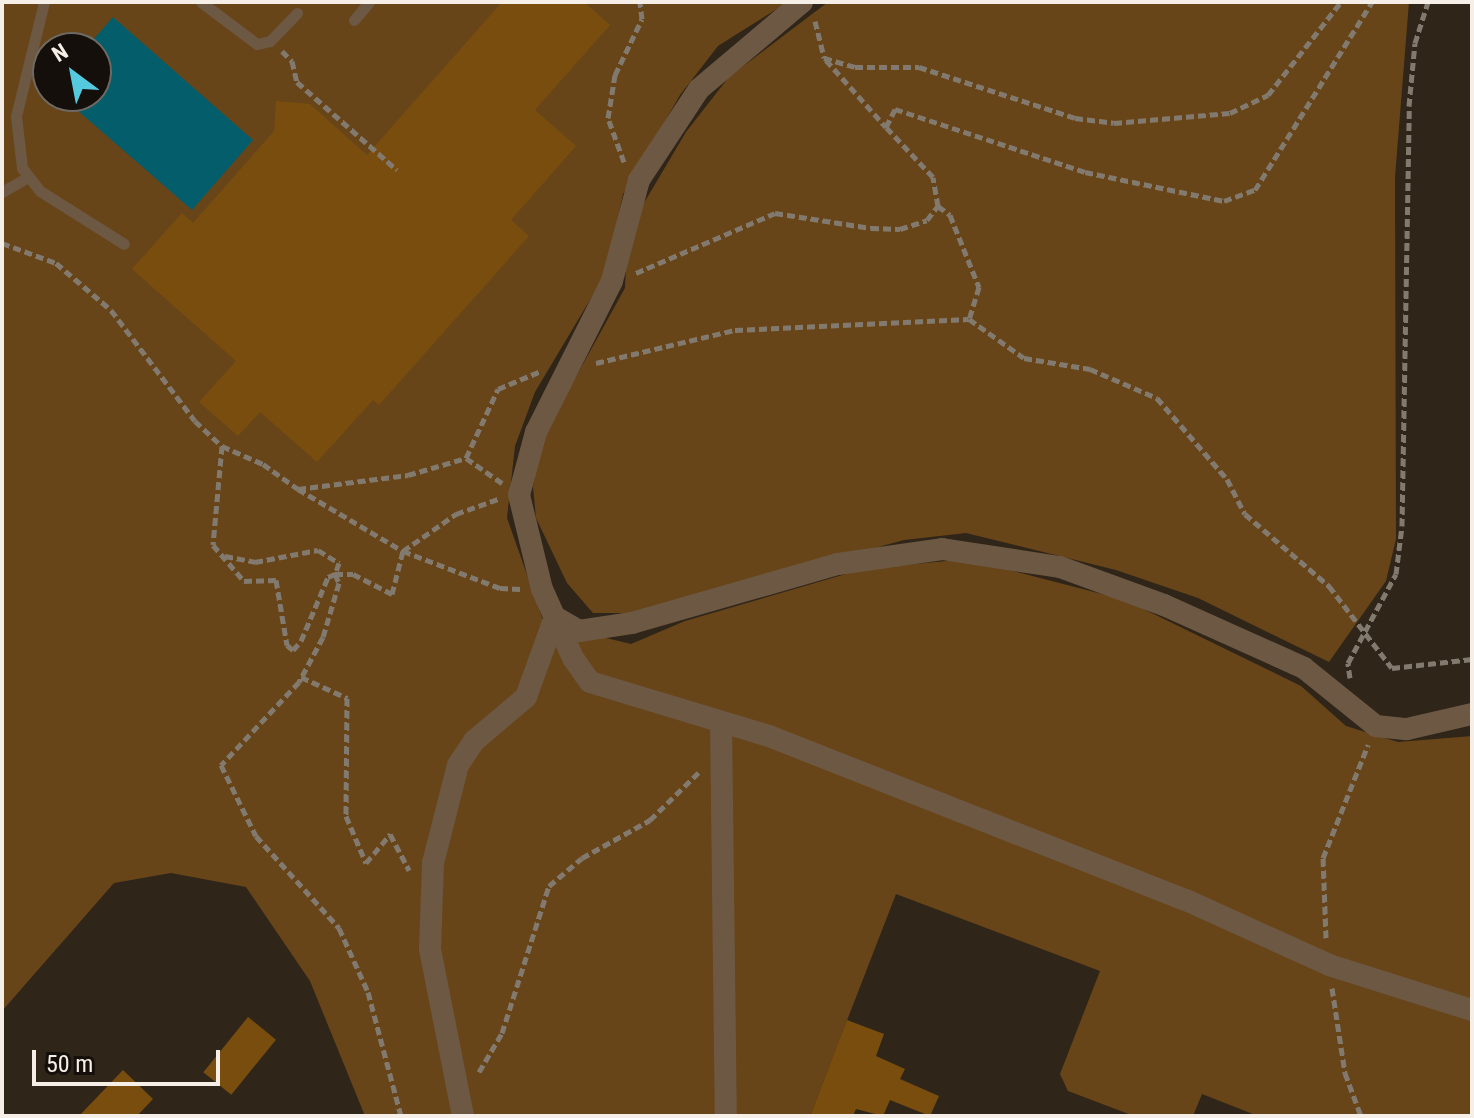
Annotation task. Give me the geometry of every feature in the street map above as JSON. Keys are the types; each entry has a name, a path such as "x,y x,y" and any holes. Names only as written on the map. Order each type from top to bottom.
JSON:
{"street":[{"path":"810,7 699,89 639,180 612,281 568,360 536,432 519,495 542,589 590,682 721,722 1186,900 1329,965 1472,1010"},
{"path":"555,617 579,631 632,623 838,564 942,549 1060,567 1164,605 1304,668 1376,726 1407,729 1472,714"},
{"path":"464,1112 430,949 433,863 458,765 474,741 526,697 555,617"},
{"path":"721,722 726,1116"}],"lane":[{"path":"44,2 16,116 17,147 28,177 124,244"},
{"path":"201,2 257,44 270,41 297,13"},
{"path":"354,20 369,2"},
{"path":"2,192 28,177"}],"path":[{"path":"639,180 620,157 608,118 615,75 642,19 640,2"},
{"path":"824,58 855,67 919,67 1088,120 1230,113 1268,95 1341,2"},
{"path":"886,127 895,109 1085,172 1224,201 1255,190 1372,2"},
{"path":"1352,689 1348,663 1396,574 1402,526 1409,106 1415,43 1428,2"},
{"path":"810,7 824,58 933,177 938,206 950,215 979,287 969,319"},
{"path":"282,51 292,61 297,82 397,170"},
{"path":"612,281 701,250 748,221 775,213 900,229 927,220 938,206"},
{"path":"2,243 56,263 111,310 195,421 222,446 263,464 298,489 403,551 500,588 542,589"},
{"path":"298,489 408,475 466,458 498,389 568,360 587,365 735,330 969,319 1024,358 1090,369 1157,398 1227,479 1245,514 1307,565 1366,630 1392,668 1472,659"},
{"path":"222,446 213,545 244,581 276,580 285,638 293,650 328,577 353,574 392,594 403,551 456,514 519,495"},
{"path":"466,458 519,495"},
{"path":"222,555 255,562 318,550 339,563 335,574 339,583 323,637 301,677 221,765 256,836 339,928 368,992 401,1116"},
{"path":"301,677 347,698 346,816 366,863 390,834 431,911"},
{"path":"1361,1116 1345,1073 1329,965 1323,858 1376,726"},
{"path":"464,1112 502,1033 549,886 582,858 650,820 689,778 720,758"}],"shaded area":[{"path":"2,2 788,2 718,46 680,95 623,194 606,273 535,392 515,446 507,518 544,623 631,644 685,621 863,569 967,559 1125,600 1301,686 1346,726 1398,742 1472,736 1472,1116 1258,1116 1202,1094 1193,1116 1134,1116 1068,1091 1060,1074 1100,971 896,894 810,1116 365,1116 310,981 246,887 171,873 114,883 2,1011"},
{"path":"828,2 1409,2 1395,177 1396,539 1386,581 1329,662 1198,598 1116,570 966,533 904,540 634,613 593,613 567,583 536,518 533,487 541,440 625,288 627,248 641,208 686,132 729,77"}],"water":[{"path":"113,17 253,140 192,210 79,112 112,112 112,32 100,32"}],"building":[{"path":"502,2 584,2 610,25 535,110 576,146 511,220 529,236 379,405 373,400 317,462 260,412 238,436 199,402 236,361 132,269 182,213 193,223 274,131 276,101 310,104 367,155"},
{"path":"248,1017 276,1040 231,1095 203,1072"},
{"path":"847,1020 884,1034 876,1056 905,1069 900,1079 939,1096 930,1116 890,1100 883,1116 856,1109 853,1116 810,1116"},
{"path":"123,1070 153,1099 137,1116 79,1116"}]}
